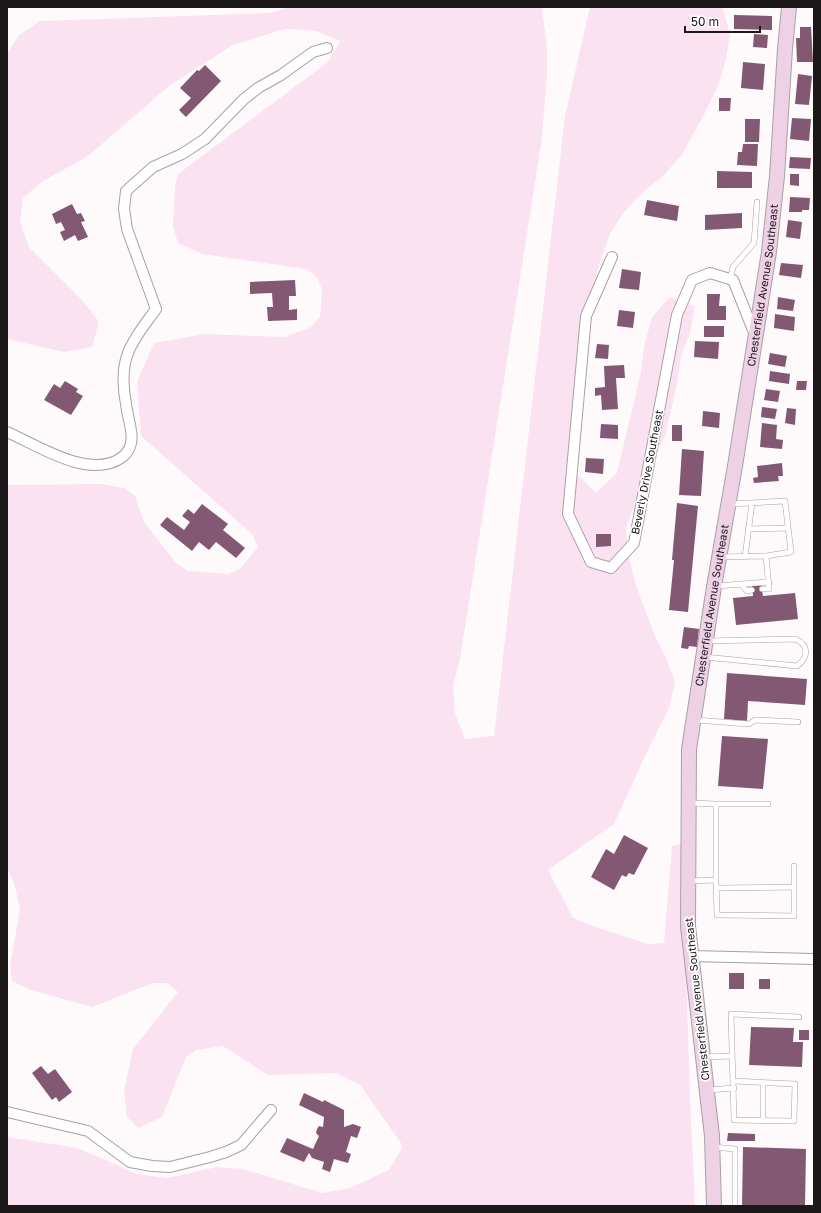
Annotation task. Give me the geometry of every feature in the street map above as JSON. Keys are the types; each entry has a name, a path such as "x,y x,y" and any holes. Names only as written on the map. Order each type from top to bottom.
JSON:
{"street":[{"name":"Chesterfield Avenue Southeast","path":"714,1206 713,1147 688,926 689,749 769,252 777,176 789,7"},
{"path":"7,432 60,458 79,463 96,465 115,462 124,456 129,450 132,440 124,387 125,367 128,353 137,336 156,309 127,229 124,209 126,192 153,167 182,154 205,139 244,99 258,88 281,75 313,52 327,48"},
{"name":"Beverly Drive Southeast","path":"612,257 586,316 568,514 591,562 611,568 634,543 676,315 692,280 710,273 730,280"},
{"path":"730,280 733,280 755,335"},
{"path":"691,956 814,959"},
{"path":"7,1112 88,1131 130,1162 152,1166 170,1167 210,1157 241,1145 271,1110"}],"lane":[{"path":"730,280 733,267 754,243 757,202"},
{"path":"719,557 766,556 791,552 785,501 729,504"},
{"path":"745,557 752,503"},
{"path":"748,529 788,528"},
{"path":"762,589 768,589 769,582 766,556"},
{"path":"714,587 769,582"},
{"path":"741,584 747,591 752,590"},
{"path":"704,657 797,666 804,661 806,654 805,648 801,642 795,639 706,641"},
{"path":"694,720 749,724 756,720 798,722"},
{"path":"688,803 768,804"},
{"path":"716,804 717,915 794,916 794,866"},
{"path":"688,881 716,880"},
{"path":"716,888 794,887"},
{"path":"733,1081 795,1084 794,1121 734,1120 732,1056 732,1014 799,1017"},
{"path":"702,1057 732,1056"},
{"path":"763,1082 763,1121"},
{"path":"707,1090 734,1088"},
{"path":"713,1147 735,1149 735,1206"}],"shaded area":[{"path":"289,7 542,7 547,48 547,75 542,138 460,659 453,685 455,713 465,739 494,736 565,116 590,7 722,7 730,34 726,59 718,86 681,156 662,177 642,193 625,211 610,234 600,262 587,314 577,449 577,474 596,493 617,473 641,372 644,346 652,317 670,297 695,306 690,332 681,357 666,433 635,503 626,528 628,553 635,582 654,634 666,658 675,682 669,708 614,824 548,870 573,918 598,928 648,944 664,943 672,846 682,844 695,1206 7,1206 7,1137 78,1148 137,1174 167,1178 217,1167 243,1169 322,1193 350,1188 389,1170 403,1146 360,1085 336,1073 268,1075 223,1046 196,1050 186,1057 162,1117 138,1128 127,1117 124,1091 133,1049 178,992 167,983 153,983 92,1007 31,990 12,981 10,966 20,909 14,883 7,868 7,485 100,484 125,488 135,496 144,522 176,563 188,571 228,574 240,569 258,547 252,534 141,436 137,382 154,343 205,334 285,337 311,327 320,317 322,290 317,277 306,269 202,254 178,243 173,227 175,186 178,174 328,62 340,41 316,31 285,29 233,45 169,86 88,156 43,181 23,198 20,222 29,247 84,302 99,322 92,347 64,352 11,340 7,337 7,54 19,35 40,21 271,13"}],"building":[{"path":"734,15 772,16 772,30 734,29"},
{"path":"800,27 811,27 813,62 797,62 796,38 800,38"},
{"path":"754,34 768,35 767,48 753,47"},
{"path":"743,62 765,64 763,90 741,88"},
{"path":"205,65 221,81 186,117 179,110 191,98 180,88 197,70 199,71"},
{"path":"798,74 812,76 809,105 795,104"},
{"path":"719,98 731,98 730,111 719,111"},
{"path":"792,118 811,119 809,141 790,139"},
{"path":"745,119 760,119 759,142 745,142"},
{"path":"743,144 758,144 757,166 737,165 738,152 742,152"},
{"path":"790,157 811,158 810,169 789,168"},
{"path":"717,171 752,172 752,188 717,188"},
{"path":"790,174 799,174 799,186 790,185"},
{"path":"790,197 810,198 809,210 802,210 802,212 789,212"},
{"path":"647,200 679,206 677,221 644,215"},
{"path":"72,204 77,214 81,213 85,221 81,222 88,237 78,241 75,235 64,241 60,232 65,230 61,222 56,224 52,214"},
{"path":"742,213 742,228 705,230 705,215"},
{"path":"788,220 802,222 800,239 786,237"},
{"path":"781,263 803,265 801,278 779,275"},
{"path":"622,269 641,272 639,290 619,288"},
{"path":"295,280 296,296 289,296 289,310 297,309 297,320 268,321 267,307 273,307 272,293 250,294 250,282"},
{"path":"707,294 720,294 719,306 726,306 726,320 707,320"},
{"path":"778,297 795,300 793,311 777,309"},
{"path":"619,310 635,312 633,328 617,326"},
{"path":"775,314 795,317 794,331 774,328"},
{"path":"704,326 724,326 724,337 704,337"},
{"path":"695,341 719,342 718,359 694,357"},
{"path":"597,344 609,345 608,359 595,358"},
{"path":"770,353 787,356 785,367 768,364"},
{"path":"624,365 625,378 616,378 618,409 602,410 601,395 595,396 595,388 605,387 604,366"},
{"path":"770,371 790,374 789,384 769,381"},
{"path":"65,381 78,389 76,392 83,396 71,415 44,400 54,384 60,388"},
{"path":"797,381 807,381 806,390 796,390"},
{"path":"766,389 780,391 778,402 764,400"},
{"path":"762,407 777,409 775,419 761,417"},
{"path":"787,408 796,409 795,425 785,423"},
{"path":"703,411 720,413 719,428 702,426"},
{"path":"762,423 777,425 776,439 783,440 782,449 760,447"},
{"path":"601,424 618,425 618,439 600,438"},
{"path":"672,425 682,425 682,441 672,441"},
{"path":"682,449 704,451 701,496 679,495"},
{"path":"586,458 604,459 603,474 585,472"},
{"path":"782,463 783,476 778,476 779,481 754,483 753,478 758,477 757,466"},
{"path":"677,503 698,506 688,612 669,610 674,560 672,560"},
{"path":"202,504 228,524 223,530 245,548 236,558 216,542 209,550 199,542 192,551 160,525 167,517 184,530 190,522 182,516 188,509 194,514"},
{"path":"596,534 611,534 611,546 596,547"},
{"path":"761,585 763,596 795,593 798,619 736,625 733,598 753,596 752,586"},
{"path":"684,627 699,629 697,647 689,646 688,649 681,648"},
{"path":"727,673 807,679 805,705 748,701 747,721 724,719"},
{"path":"722,736 768,739 763,789 718,786"},
{"path":"624,835 648,848 634,875 629,873 626,877 622,875 614,890 591,877 606,849 614,854"},
{"path":"729,973 744,973 744,989 729,989"},
{"path":"759,979 770,979 770,989 759,989"},
{"path":"751,1027 794,1028 793,1042 803,1042 802,1067 749,1065"},
{"path":"799,1030 809,1030 809,1040 799,1040"},
{"path":"41,1066 48,1074 55,1069 72,1092 59,1102 56,1097 52,1100 32,1073"},
{"path":"304,1093 323,1102 324,1100 344,1110 344,1127 353,1124 361,1127 357,1138 351,1136 346,1152 351,1154 348,1163 334,1159 330,1172 322,1169 324,1162 312,1158 309,1153 304,1162 280,1152 287,1138 313,1149 319,1136 316,1133 317,1129 319,1126 323,1127 324,1117 299,1105"},
{"path":"728,1133 755,1134 755,1141 727,1141"},
{"path":"743,1147 806,1149 805,1206 742,1206"}]}
